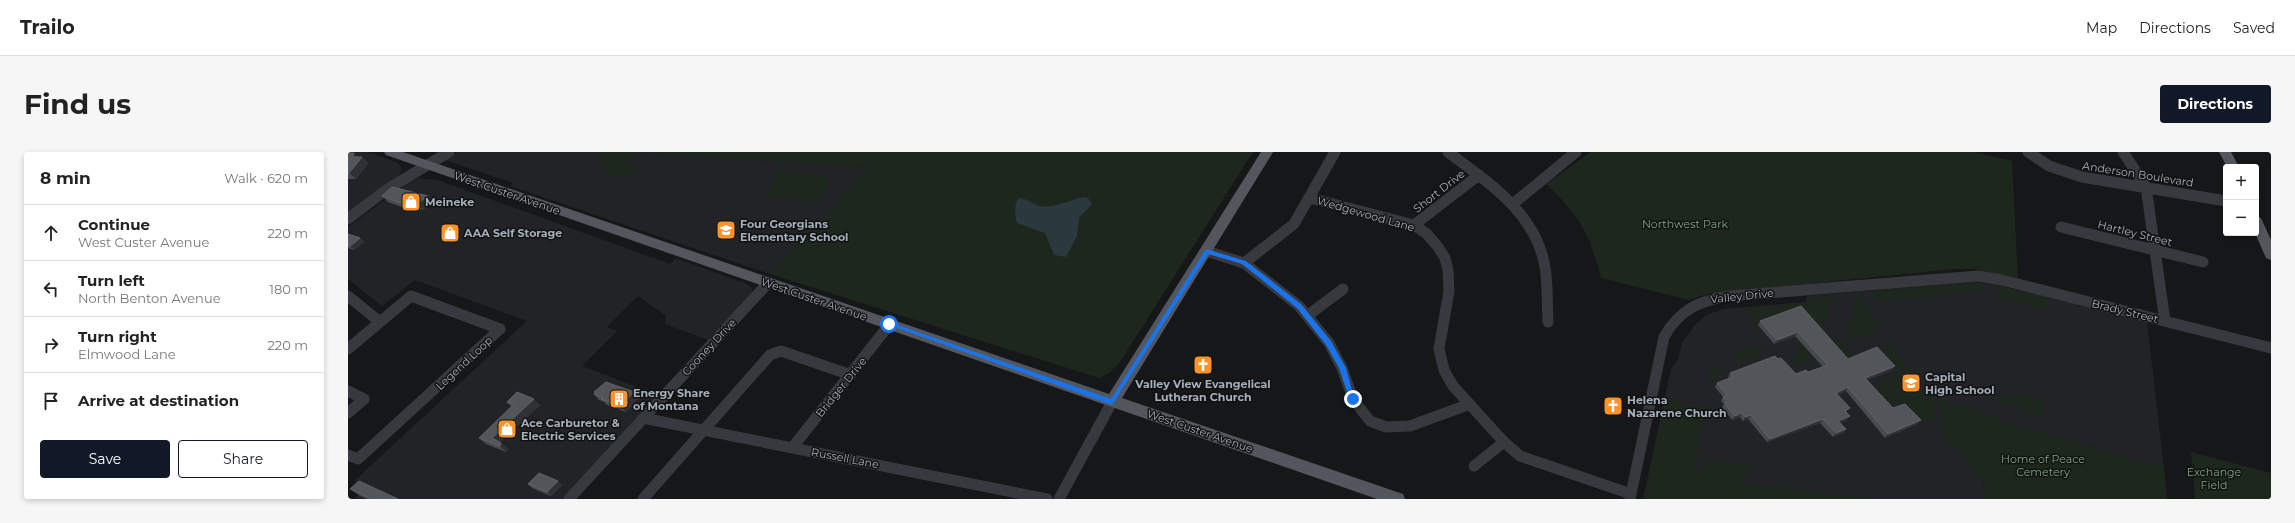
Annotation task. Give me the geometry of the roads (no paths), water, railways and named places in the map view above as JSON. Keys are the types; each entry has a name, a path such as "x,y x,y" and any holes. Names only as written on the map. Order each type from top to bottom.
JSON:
{"main road":[{"path":"1112,402 1266,152"},
{"path":"2225,152 2231,164"},
{"name":"West Custer Avenue","path":"396,153 427,166 1397,499"},
{"path":"2259,228 2271,255"}],"street":[{"path":"348,218 386,190 449,152"},
{"path":"1244,263 1294,224 1335,152"},
{"path":"1448,152 1514,203 1531,228 1542,254 1547,280 1548,322"},
{"path":"1514,203 1576,152"},
{"name":"Anderson Boulevard","path":"2028,152 2049,166 2070,174 2223,200"},
{"path":"2123,152 2146,187 2165,321"},
{"name":"Short Drive","path":"1414,225 1479,175"},
{"name":"Wedgewood Lane","path":"1310,198 1414,225 1427,234 1445,258 1448,270 1449,291 1441,330 1439,349 1444,370 1454,386 1515,453 1526,459 1631,497"},
{"name":"Hartley Street","path":"2061,227 2203,262"},
{"path":"1206,251 1244,263 1299,306 1329,343 1342,368 1353,399 1370,421 1386,427 1410,426 1470,404"},
{"name":"Brady Street","path":"1978,276 2002,280 2271,348"},
{"name":"Valley Drive","path":"1631,497 1664,337 1674,319 1688,308 1706,300 1721,297 1978,276"},
{"name":"Cooney Drive","path":"569,499 768,283"},
{"path":"1307,316 1343,289"},
{"path":"348,296 380,322 348,349"},
{"name":"Legend Loop","path":"348,455 358,460 500,329 411,296 380,322"},
{"name":"Bridger Drive","path":"792,448 851,375 889,324"},
{"path":"643,499 770,355 776,351 781,351 851,375"},
{"path":"348,391 364,399 348,413"},
{"path":"1059,499 1112,402"},
{"name":"Russell Lane","path":"643,418 1047,499"},
{"path":"1474,466 1504,442"}],"place":[{"name":"Meineke","path":"411,202"},
{"name":"Four Georgians Elementary School","path":"726,230"},
{"name":"AAA Self Storage","path":"450,233"},
{"name":"Valley View Evangelical Lutheran Church","path":"1203,365"},
{"name":"Capital High School","path":"1911,383"},
{"name":"Energy Share of Montana","path":"619,399"},
{"name":"Helena Nazarene Church","path":"1613,406"},
{"name":"Ace Carburetor & Electric Services","path":"507,429"}],"park label":[{"name":"Northwest Park","path":"1685,224"},
{"name":"Home of Peace Cemetery","path":"2043,465"},
{"name":"Exchange Field","path":"2214,478"}]}
